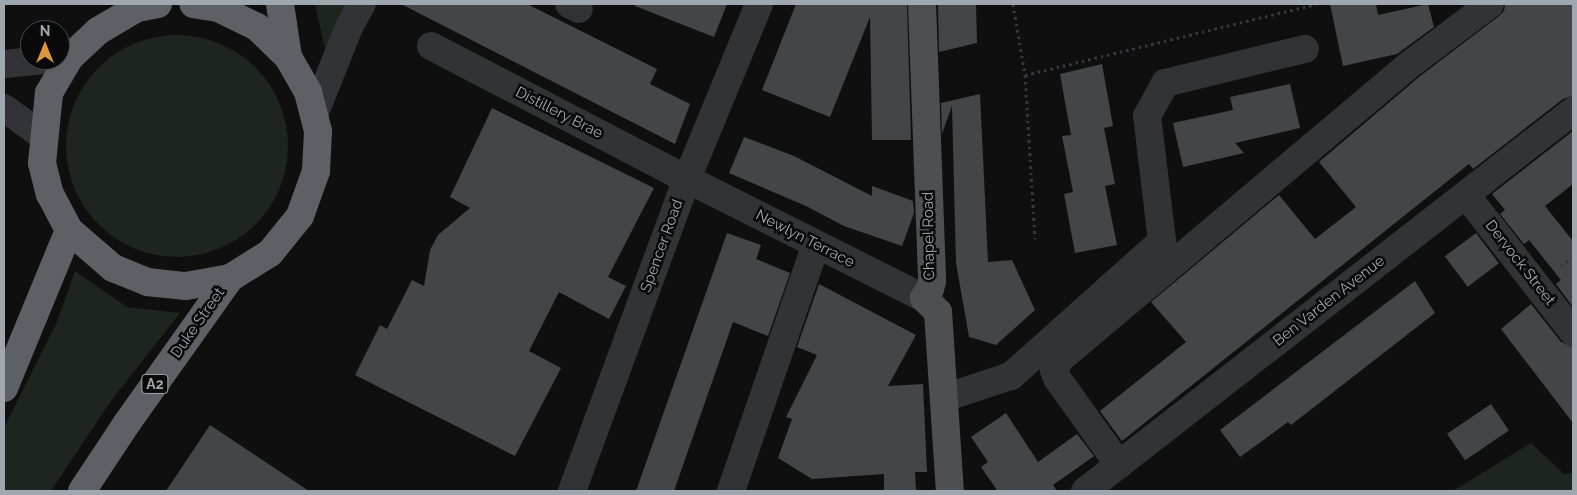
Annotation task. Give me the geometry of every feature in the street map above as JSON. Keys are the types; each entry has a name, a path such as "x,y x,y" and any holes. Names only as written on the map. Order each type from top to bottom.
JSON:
{"highway":[{"name":"A2","path":"55,70 49,93 43,136 42,163 48,186 69,230 113,268 147,282 186,286 230,278 270,253 300,216 316,170 318,131 308,92 288,57 257,27 218,8 193,4"},
{"name":"A2","path":"280,4 288,57"},
{"name":"A2","path":"70,50 98,31 145,5"},
{"path":"4,388 69,230"},
{"name":"Duke Street","path":"82,491 127,423 230,278"}],"main road":[{"name":"Chapel Road","path":"922,4 932,281 930,289 924,298 938,312 950,491"}],"street":[{"path":"314,115 349,27 362,4"},
{"name":"Spencer Road","path":"572,491 687,179 759,4"},
{"path":"1119,465 1057,378 1054,370 1060,359 1409,65 1490,4"},
{"name":"Distillery Brae","path":"430,46 687,179"},
{"path":"944,398 1011,376 1162,241 1147,116 1165,83 1305,49"},
{"path":"4,64 20,62"},
{"path":"4,108 43,136"},
{"name":"Ben Varden Avenue","path":"1085,491 1573,111"},
{"name":"Newlyn Terrace","path":"687,179 924,298"},
{"name":"Dervock Street","path":"1466,195 1573,332"},
{"path":"731,491 816,244"}],"path":[{"path":"1013,4 1025,75 1035,239"},
{"path":"1025,75 1317,4"}],"shaded area":[{"path":"315,4 355,4 325,49"},
{"path":"177,35 199,37 229,48 247,60 263,76 275,94 283,114 288,146 286,168 275,198 263,216 247,232 229,244 209,252 177,257 155,255 125,244 107,232 91,216 79,198 71,178 66,146 68,124 79,94 91,76 107,60 125,48 145,40"},
{"path":"75,271 127,307 180,313 111,401 51,491 4,491 4,428 57,322"},
{"path":"1531,443 1564,474 1573,473 1573,491 1453,491"}],"building":[{"path":"401,4 527,4 657,69 650,84 690,104 675,144"},
{"path":"635,4 727,4 714,37 635,6"},
{"path":"796,4 907,4 911,140 872,140 870,17 830,117 762,90"},
{"path":"938,4 976,4 977,43 939,52"},
{"path":"1330,4 1376,4 1378,15 1428,4 1434,27 1397,54 1343,66"},
{"path":"1505,4 1573,4 1573,96 1563,99 1473,169 1469,164 1122,441 1100,411 1186,342 1151,302 1279,195 1315,239 1356,207 1319,162 1419,77 1499,16 1504,11"},
{"path":"1102,64 1113,126 1104,128 1115,184 1105,186 1117,245 1075,253 1064,194 1073,192 1062,136 1071,135 1060,74"},
{"path":"1290,84 1300,128 1235,143 1244,153 1183,167 1173,123 1233,110 1230,97"},
{"path":"980,94 988,262 1012,260 1035,310 996,345 969,337 956,263 952,106 942,134 941,103"},
{"path":"492,108 654,188 608,277 626,286 609,319 559,292 529,351 561,368 515,456 355,375 380,325 387,329 412,280 424,286 430,250 438,235 470,208 450,197"},
{"path":"1573,131 1573,184 1545,206 1573,241 1573,307 1556,284 1561,280 1529,240 1524,244 1500,214 1505,210 1492,194"},
{"path":"744,137 794,156 872,196 872,186 913,201 914,213 902,246 844,226 806,206 729,173"},
{"path":"727,233 761,245 756,259 790,273 768,336 733,322 674,491 636,491"},
{"path":"1476,233 1499,263 1468,287 1445,256"},
{"path":"1415,281 1435,313 1291,425 1288,422 1240,457 1220,430"},
{"path":"819,284 916,335 888,386 923,384 927,472 915,472 916,491 884,491 884,474 812,479 778,458 792,419 786,417 817,355 797,347"},
{"path":"1531,304 1561,342 1573,347 1573,423 1501,329"},
{"path":"1491,404 1509,431 1465,460 1447,434"},
{"path":"1006,413 1038,462 1077,434 1094,456 1053,485 1057,491 995,491 997,490 981,467 988,462 971,437"},
{"path":"210,425 309,491 166,491"}]}
